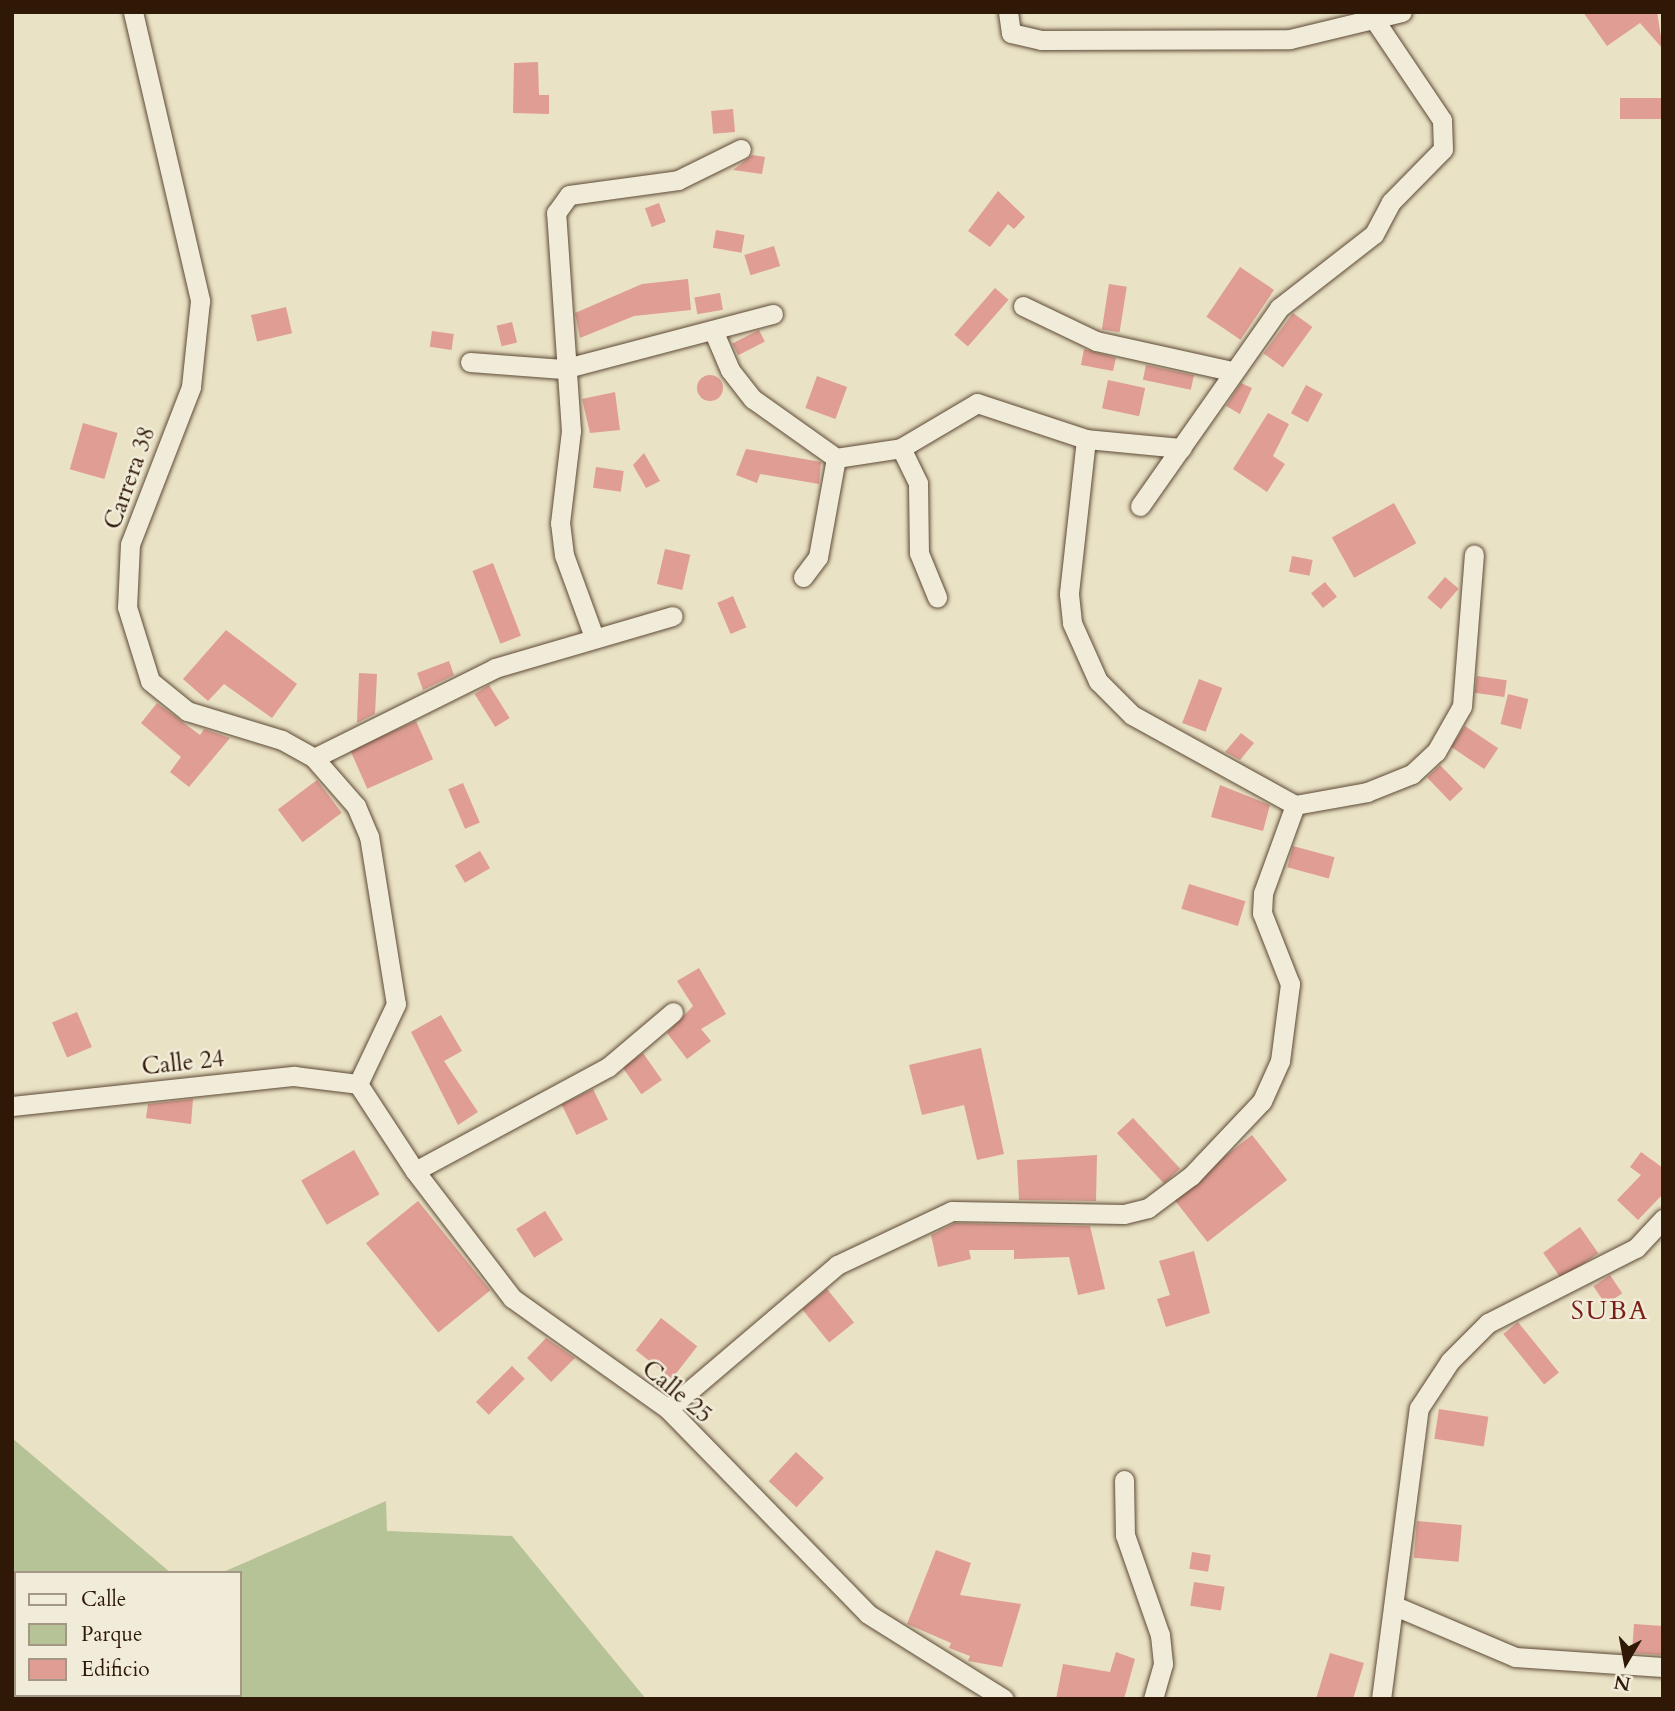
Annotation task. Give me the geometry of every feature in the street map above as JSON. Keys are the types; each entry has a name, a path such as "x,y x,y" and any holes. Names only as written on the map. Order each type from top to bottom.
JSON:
{"street":[{"name":"Carrera 38","path":"133,12 200,301 191,387 130,544 127,607 138,658 149,681 187,711 282,740 314,758 356,806 369,836 396,1004 358,1084"},
{"path":"1008,12 1011,33 1041,40 1290,39 1376,22 1402,12"},
{"path":"1140,506 1231,372 1279,308 1374,234 1391,202 1443,149 1442,120 1376,22"},
{"path":"594,637 564,555 560,523 571,431 563,369 559,203 569,195 678,180 741,149"},
{"path":"1023,306 1096,341 1231,372"},
{"path":"470,362 563,369 773,314"},
{"path":"713,330 730,370 753,399 836,458 901,447 977,403 1086,439 1182,447"},
{"path":"1086,439 1069,594 1072,622 1098,681 1132,715 1295,805 1367,792 1412,774 1436,752 1462,706 1474,554"},
{"path":"901,447 918,483 919,553 937,597"},
{"path":"803,577 818,557 836,458"},
{"path":"314,758 495,668 673,616"},
{"path":"668,1409 837,1265 952,1211 1124,1214 1149,1208 1191,1176 1262,1101 1280,1061 1290,984 1262,903 1295,805"},
{"path":"415,1171 608,1068 673,1013"},
{"name":"Calle 24","path":"12,1105 294,1076 358,1084"},
{"name":"Calle 25","path":"358,1084 415,1171 512,1298 668,1409 868,1614 1004,1699"},
{"path":"1381,1699 1419,1408 1450,1361 1488,1323 1636,1248 1663,1219"},
{"path":"1124,1480 1125,1535 1160,1635 1163,1664 1153,1699"},
{"path":"1395,1606 1516,1657 1663,1667"}],"green space":[{"path":"12,1438 169,1571 14,1571 14,1697 242,1697 242,1571 226,1571 386,1501 387,1531 512,1536 646,1699 12,1699"}],"building":[{"path":"1583,12 1657,12 1663,49 1640,23 1607,46"},
{"path":"538,62 539,95 549,95 549,114 513,113 514,63"},
{"path":"1620,98 1663,98 1663,119 1620,119"},
{"path":"733,109 735,132 713,134 711,111"},
{"path":"752,155 765,157 762,174 733,170"},
{"path":"998,191 1025,217 1014,229 1008,224 990,247 968,231"},
{"path":"659,203 666,222 652,227 645,208"},
{"path":"716,230 745,235 741,253 713,248"},
{"path":"774,246 780,266 750,275 744,255"},
{"path":"1240,267 1274,290 1240,340 1206,317"},
{"path":"688,279 691,310 634,316 580,338 575,313 642,284"},
{"path":"1109,284 1127,287 1120,332 1102,329"},
{"path":"995,288 1009,300 968,347 954,335"},
{"path":"720,293 723,310 697,314 694,298"},
{"path":"286,307 292,333 257,341 251,315"},
{"path":"1293,313 1312,327 1283,368 1264,353"},
{"path":"512,322 517,342 502,346 496,326"},
{"path":"759,330 765,342 738,355 732,344"},
{"path":"432,331 454,334 452,350 430,347"},
{"path":"1084,349 1116,358 1113,371 1081,365"},
{"path":"1146,365 1194,375 1191,390 1143,380"},
{"path":"710,375 719,379 723,388 719,397 710,401 701,397 697,388 701,379"},
{"path":"817,376 847,387 835,419 805,408"},
{"path":"1108,380 1145,388 1139,416 1102,408"},
{"path":"1241,383 1252,388 1240,414 1226,406"},
{"path":"1306,385 1323,394 1308,422 1291,413"},
{"path":"615,392 620,430 590,433 582,399"},
{"path":"1268,413 1289,424 1273,456 1285,464 1267,492 1233,469"},
{"path":"83,423 118,433 104,479 70,469"},
{"path":"746,449 821,462 819,484 760,474 757,483 736,475"},
{"path":"644,453 660,481 646,488 633,465"},
{"path":"596,467 624,471 621,492 593,488"},
{"path":"1394,503 1416,543 1354,578 1332,537"},
{"path":"665,549 690,555 682,590 657,584"},
{"path":"1292,556 1313,560 1310,576 1289,572"},
{"path":"493,563 521,636 500,644 472,571"},
{"path":"1445,577 1459,589 1441,609 1427,597"},
{"path":"1325,582 1337,597 1323,608 1311,593"},
{"path":"733,596 746,627 731,634 717,603"},
{"path":"226,630 297,684 272,718 224,684 208,701 183,679"},
{"path":"449,661 454,675 423,690 417,673"},
{"path":"359,673 377,674 375,714 357,723"},
{"path":"1477,676 1507,680 1504,697 1475,693"},
{"path":"1199,679 1222,688 1205,732 1182,723"},
{"path":"489,685 510,718 495,727 475,694"},
{"path":"1508,694 1528,699 1521,729 1501,724"},
{"path":"157,703 200,735 204,729 230,738 189,787 170,772 181,757 141,723"},
{"path":"416,721 433,759 367,789 350,750"},
{"path":"1465,726 1498,748 1484,769 1451,747"},
{"path":"1241,733 1254,743 1240,760 1225,752"},
{"path":"1440,765 1463,789 1450,801 1427,778"},
{"path":"317,780 342,813 303,842 278,809"},
{"path":"463,783 480,823 465,829 448,789"},
{"path":"1220,785 1270,805 1263,831 1211,817"},
{"path":"1293,846 1335,857 1329,878 1287,867"},
{"path":"480,851 490,868 465,883 455,866"},
{"path":"1189,884 1245,901 1238,926 1181,909"},
{"path":"699,968 726,1014 701,1029 711,1041 687,1059 667,1033 693,1006 677,981"},
{"path":"77,1012 92,1047 67,1058 52,1023"},
{"path":"441,1015 462,1051 444,1061 478,1112 458,1125 411,1032"},
{"path":"981,1048 1004,1154 977,1160 964,1105 922,1115 909,1065"},
{"path":"643,1053 662,1080 641,1094 623,1067"},
{"path":"593,1089 608,1120 576,1135 562,1104"},
{"path":"193,1099 191,1124 146,1118 148,1104"},
{"path":"1133,1118 1180,1168 1164,1183 1117,1133"},
{"path":"1252,1135 1287,1180 1208,1242 1172,1197"},
{"path":"354,1150 380,1194 327,1225 301,1180"},
{"path":"1641,1152 1663,1168 1663,1194 1638,1220 1617,1200 1641,1175 1630,1167"},
{"path":"1097,1155 1096,1201 1019,1200 1017,1160"},
{"path":"418,1201 490,1290 438,1333 366,1243"},
{"path":"545,1211 563,1240 534,1258 516,1229"},
{"path":"955,1223 1090,1226 1105,1289 1078,1295 1069,1257 1014,1259 1014,1250 969,1250 971,1259 938,1267 931,1235"},
{"path":"1580,1227 1598,1253 1561,1279 1543,1253"},
{"path":"1194,1251 1210,1313 1166,1327 1157,1299 1170,1295 1159,1261"},
{"path":"1610,1275 1622,1293 1606,1304 1593,1286"},
{"path":"827,1289 854,1322 829,1343 802,1309"},
{"path":"661,1318 697,1346 672,1379 636,1350"},
{"path":"1518,1322 1559,1373 1544,1384 1503,1334"},
{"path":"546,1338 575,1358 551,1382 527,1358"},
{"path":"512,1366 525,1379 489,1415 476,1402"},
{"path":"1439,1409 1488,1417 1484,1446 1434,1439"},
{"path":"796,1452 824,1478 797,1507 769,1481"},
{"path":"1417,1521 1462,1525 1459,1562 1414,1558"},
{"path":"936,1550 971,1563 960,1595 1021,1604 1002,1667 968,1661 970,1656 949,1648 951,1643 907,1624"},
{"path":"1192,1552 1211,1555 1208,1572 1189,1569"},
{"path":"1194,1582 1225,1587 1221,1611 1190,1606"},
{"path":"1634,1624 1663,1626 1661,1655 1632,1653"},
{"path":"1116,1652 1135,1659 1124,1699 1056,1699 1063,1664 1110,1672"},
{"path":"1330,1653 1364,1663 1353,1699 1316,1699"}],"district":[{"name":"SUBA","path":"1610,1311"}]}
